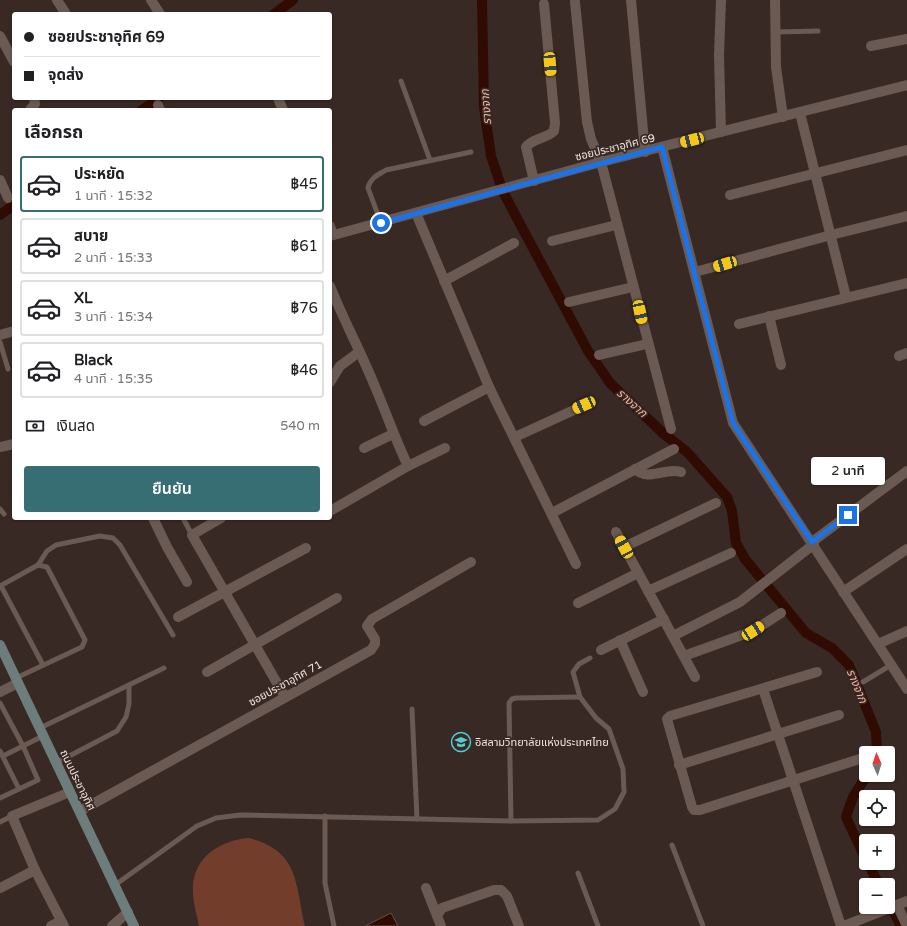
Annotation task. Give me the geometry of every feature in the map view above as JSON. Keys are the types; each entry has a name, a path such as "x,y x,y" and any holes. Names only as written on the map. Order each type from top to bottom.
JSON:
{"main road":[{"name":"ถนนประชาอุทิศ","path":"0,645 134,926"}],"street":[{"path":"57,0 65,12"},
{"path":"151,0 159,12"},
{"path":"631,0 645,152"},
{"path":"721,0 719,55 721,132"},
{"path":"775,0 776,67 783,117"},
{"path":"575,2 587,122 591,139 601,162 647,344 671,430"},
{"path":"534,181 526,147 536,139 551,134 554,131 555,124 544,4"},
{"path":"0,36 12,58"},
{"path":"871,46 907,39"},
{"name":"ซอยประชาอุทิศ 69","path":"332,232 381,223 601,162 907,85"},
{"path":"800,113 846,297"},
{"path":"662,147 733,423 907,688"},
{"path":"730,195 907,150"},
{"path":"0,180 8,198"},
{"path":"416,213 489,387 515,437 576,564"},
{"path":"695,272 907,216"},
{"path":"552,241 616,225"},
{"path":"444,281 514,243"},
{"path":"739,324 907,283"},
{"path":"569,302 633,287"},
{"path":"332,291 376,388 393,434 408,466"},
{"path":"769,316 781,365"},
{"path":"0,335 12,332"},
{"path":"599,355 647,344"},
{"path":"332,379 340,366 359,352"},
{"path":"424,421 489,387"},
{"path":"515,437 584,405"},
{"path":"364,448 393,434"},
{"path":"0,447 12,444"},
{"path":"332,510 408,466 445,448"},
{"path":"552,513 674,449"},
{"path":"635,469 641,475 670,471 681,472"},
{"path":"673,636 749,596 813,543 907,471"},
{"path":"624,547 716,503"},
{"path":"154,520 187,582"},
{"path":"218,520 192,535 285,697"},
{"path":"616,532 695,677"},
{"path":"178,617 306,548"},
{"path":"843,592 907,549"},
{"path":"648,591 731,553"},
{"name":"ซอยประชาอุทิศ 71","path":"80,811 371,650 375,644 375,639 367,626 372,619 471,562"},
{"path":"578,603 638,573"},
{"path":"207,672 337,598"},
{"path":"684,656 753,631 781,613"},
{"path":"601,650 664,619"},
{"path":"878,644 907,630"},
{"path":"620,640 644,692"},
{"path":"817,672 670,716 667,720 692,807 694,810 700,810 859,759"},
{"path":"0,692 17,681"},
{"path":"763,689 843,926 857,924 882,911 907,901"},
{"path":"679,765 839,716"},
{"path":"51,926 63,924 35,870 12,816 70,792"},
{"path":"0,888 35,870"},
{"path":"426,888 438,914 441,926"},
{"path":"438,914 442,908 494,890 501,890 507,896 519,926"},
{"path":"896,906 907,926"},
{"path":"112,926 128,912"}],"lane":[{"path":"776,32 818,31"},
{"path":"401,82 430,160"},
{"path":"381,223 368,188 370,182 386,170 471,152"},
{"path":"0,342 1,352 8,369"},
{"path":"0,509 4,514"},
{"path":"184,520 192,535"},
{"path":"42,666 0,586 38,565 47,551 56,545 100,536 113,538 120,545 173,635"},
{"path":"17,681 42,666 82,647 85,640 48,568 38,565"},
{"path":"115,885 197,826 216,818 240,815 511,821 598,820 615,809 624,792 623,770 609,730 596,718 580,697 573,672 579,664 590,658"},
{"path":"863,682 891,665"},
{"path":"19,789 1,754 23,746 42,732 129,685 164,668"},
{"path":"56,763 117,731 126,717 129,704 129,685"},
{"path":"511,821 509,703 512,699 516,698 580,697"},
{"path":"0,703 23,746 38,780 0,798"},
{"path":"412,709 417,819"},
{"path":"0,822 12,816"},
{"path":"325,816 325,883 334,926"},
{"path":"672,845 703,926"},
{"path":"578,873 598,926"}],"shaded area":[{"path":"249,838 265,844 277,851 286,860 292,870 296,882 305,926 199,926 194,905 193,892 194,880 202,861 209,853 218,847 227,843"},
{"path":"391,913 398,926 365,926"}],"waterway":[{"path":"277,12 293,0"},
{"name":"รางจาก","path":"482,0 484,107 491,156 503,192 588,351 610,383 664,434 687,452 727,497 732,511 736,543 745,559 806,633 832,648 849,665 876,732 877,746"},
{"path":"145,108 156,100"},
{"path":"0,215 12,206"},
{"name":"รางจาก","path":"859,845 846,817 853,797 863,782"},
{"name":"รางจาก","path":"872,870 876,878"},
{"name":"รางจาก","path":"895,914 901,926"}],"place":[{"name":"อิสลามวิทยาลัยแห่งประเทศไทย","path":"461,742"}],"route":[{"path":"381,223 601,162 662,147 733,423 812,542 848,515"}]}
